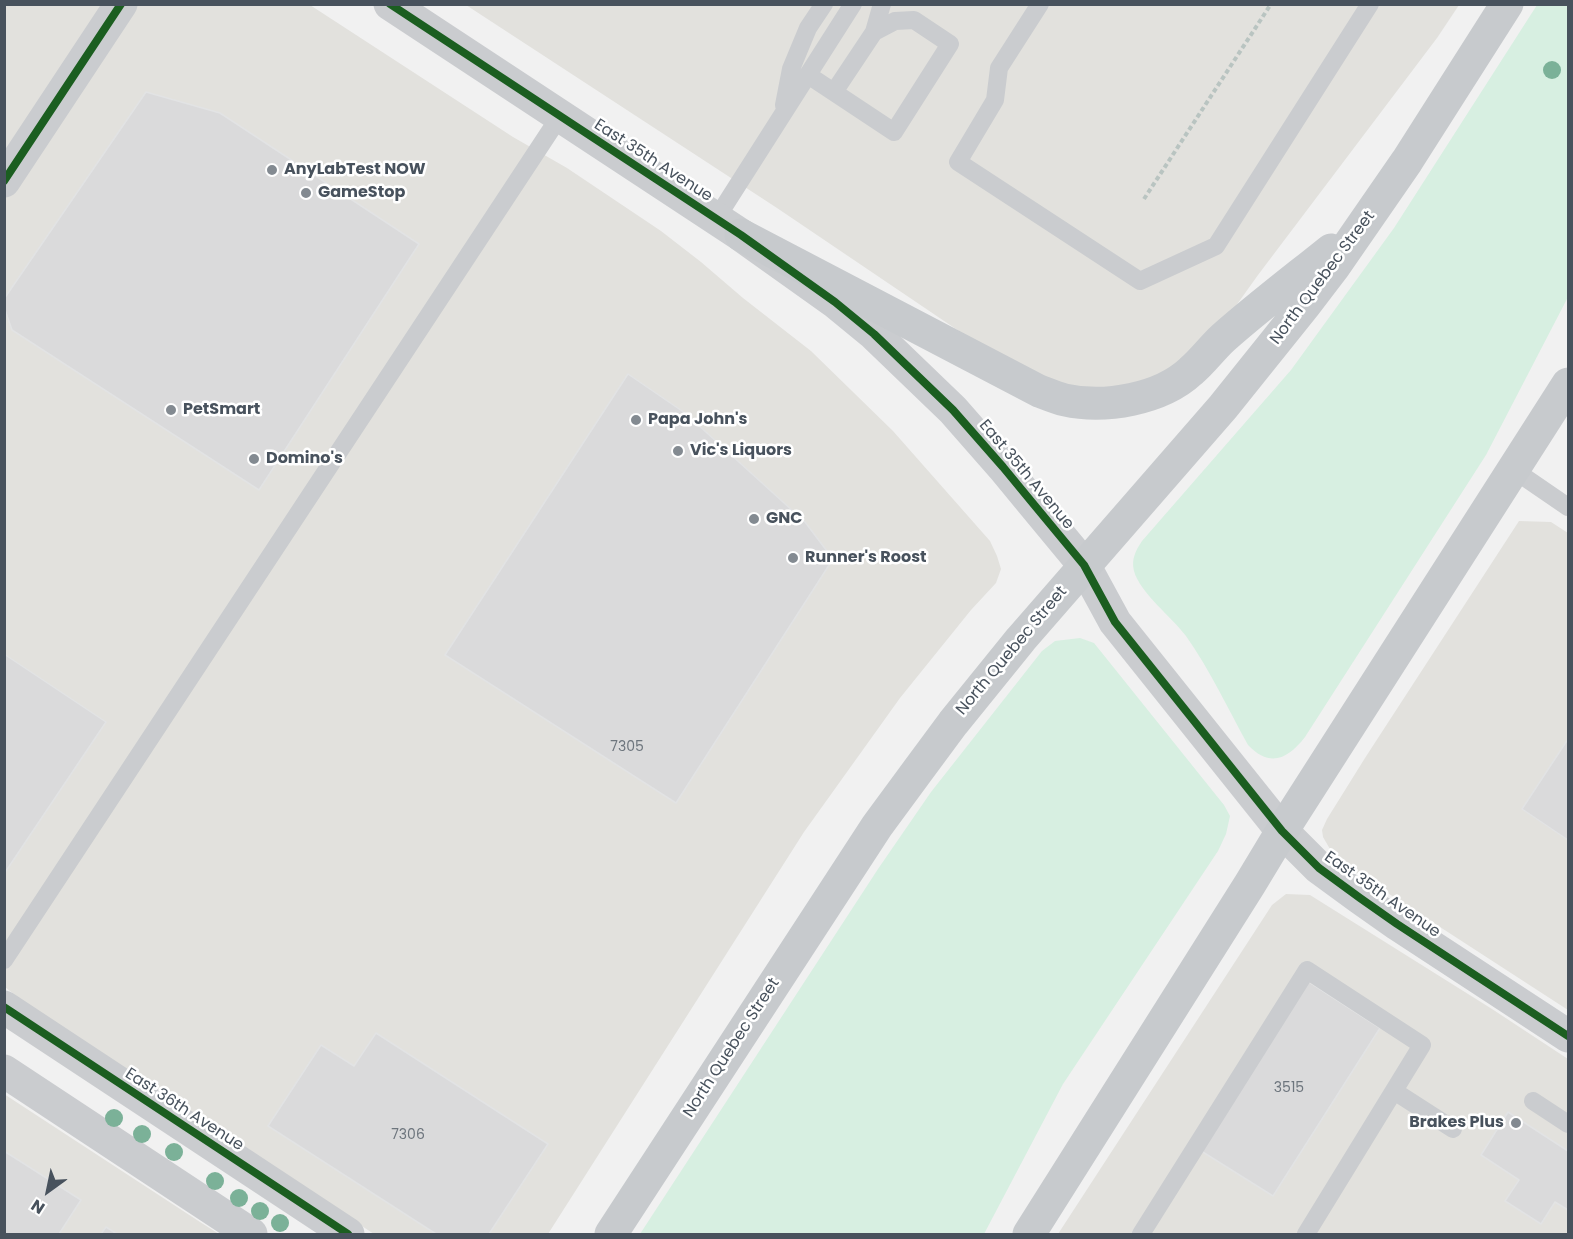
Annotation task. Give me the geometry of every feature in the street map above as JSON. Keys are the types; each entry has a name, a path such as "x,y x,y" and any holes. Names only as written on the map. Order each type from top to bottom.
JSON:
{"main road":[{"name":"North Quebec Street","path":"611,1234 877,826 979,690 1084,565 1249,377 1333,268 1407,161 1507,4"},
{"path":"729,227 1039,391 1065,400 1094,403 1123,401 1146,395 1172,384 1191,372 1222,339 1365,223"},
{"path":"1029,1234 1251,885 1282,831 1569,384"}],"street":[{"path":"4,181 121,4"},
{"name":"East 35th Avenue","path":"390,4 729,227 835,302 874,334 953,410 1084,565 1115,622 1282,831 1319,868 1360,898 1569,1036"},
{"name":"East 36th Avenue","path":"4,1007 348,1234"},
{"path":"4,1071 251,1234"}],"lane":[{"path":"782,115 791,69 808,28 824,4"},
{"path":"729,227 782,115 853,4"},
{"path":"834,92 874,32 882,4"},
{"path":"1040,4 999,68 995,100 958,162 1140,281 1216,246 1370,4"},
{"path":"808,75 894,132 950,44 914,20 895,21 874,32"},
{"path":"4,960 560,116"},
{"path":"1514,470 1569,507"},
{"path":"1141,1234 1307,970 1422,1045 1306,1234"},
{"path":"1394,1091 1453,1129"},
{"path":"1533,1101 1569,1124"}],"path":[{"path":"1144,199 1271,4"}],"shaded area":[{"path":"4,5 310,5 513,137 567,168 661,231 701,262 811,351 893,431 990,541 997,556 1001,569 996,583 971,610 900,698 804,832 548,1234 374,1234 31,1008 5,987"},
{"path":"466,5 1459,5 1437,38 1233,310 1158,383 1071,392 987,350 777,208"},
{"path":"1519,521 1551,522 1568,533 1568,1010 1346,866 1334,856 1323,837 1322,830 1365,758"},
{"path":"1286,894 1310,895 1568,1059 1568,1234 1058,1234 1272,905"},
{"path":"4,1094 200,1222 219,1234 5,1234"}],"green space":[{"path":"1537,5 1568,5 1568,297 1486,455 1305,737 1299,745 1285,755 1278,758 1264,757 1248,745 1211,676 1186,636 1149,596 1137,579 1133,563 1135,555 1142,541 1291,370 1394,228"},
{"path":"1080,638 1094,643 1224,805 1230,816 1226,834 1218,851 1063,1084 984,1234 640,1234 878,869 931,792 1042,651 1055,641"}],"building":[{"path":"146,92 220,113 419,244 259,490 12,330 4,307 4,299"},
{"path":"628,374 685,413 805,522 833,559 676,803 445,655"},
{"path":"4,654 106,722 4,874"},
{"path":"1568,739 1568,840 1522,809"},
{"path":"1306,980 1380,1028 1273,1196 1198,1149"},
{"path":"376,1033 548,1144 489,1234 436,1234 268,1126 321,1045 354,1066"},
{"path":"1508,1112 1568,1151 1568,1210 1555,1202 1541,1224 1505,1201 1519,1180 1481,1155"},
{"path":"4,1151 81,1200 59,1234 4,1234"},
{"path":"106,1227 117,1234 101,1234"}],"cycle path":[{"path":"4,181 121,4"},
{"path":"390,4 741,235 835,302 874,334 953,410 1084,565 1115,622 1282,831 1319,868 1360,898 1568,1036"},
{"path":"4,1007 348,1234"}],"place":[{"name":"AnyLabTest NOW","path":"272,170"},
{"name":"GameStop","path":"306,193"},
{"name":"PetSmart","path":"171,410"},
{"name":"Papa John's","path":"636,420"},
{"name":"Vic's Liquors","path":"678,451"},
{"name":"Domino's","path":"254,459"},
{"name":"GNC","path":"754,519"},
{"name":"Runner's Roost","path":"793,558"},
{"name":"Brakes Plus","path":"1516,1123"}]}
